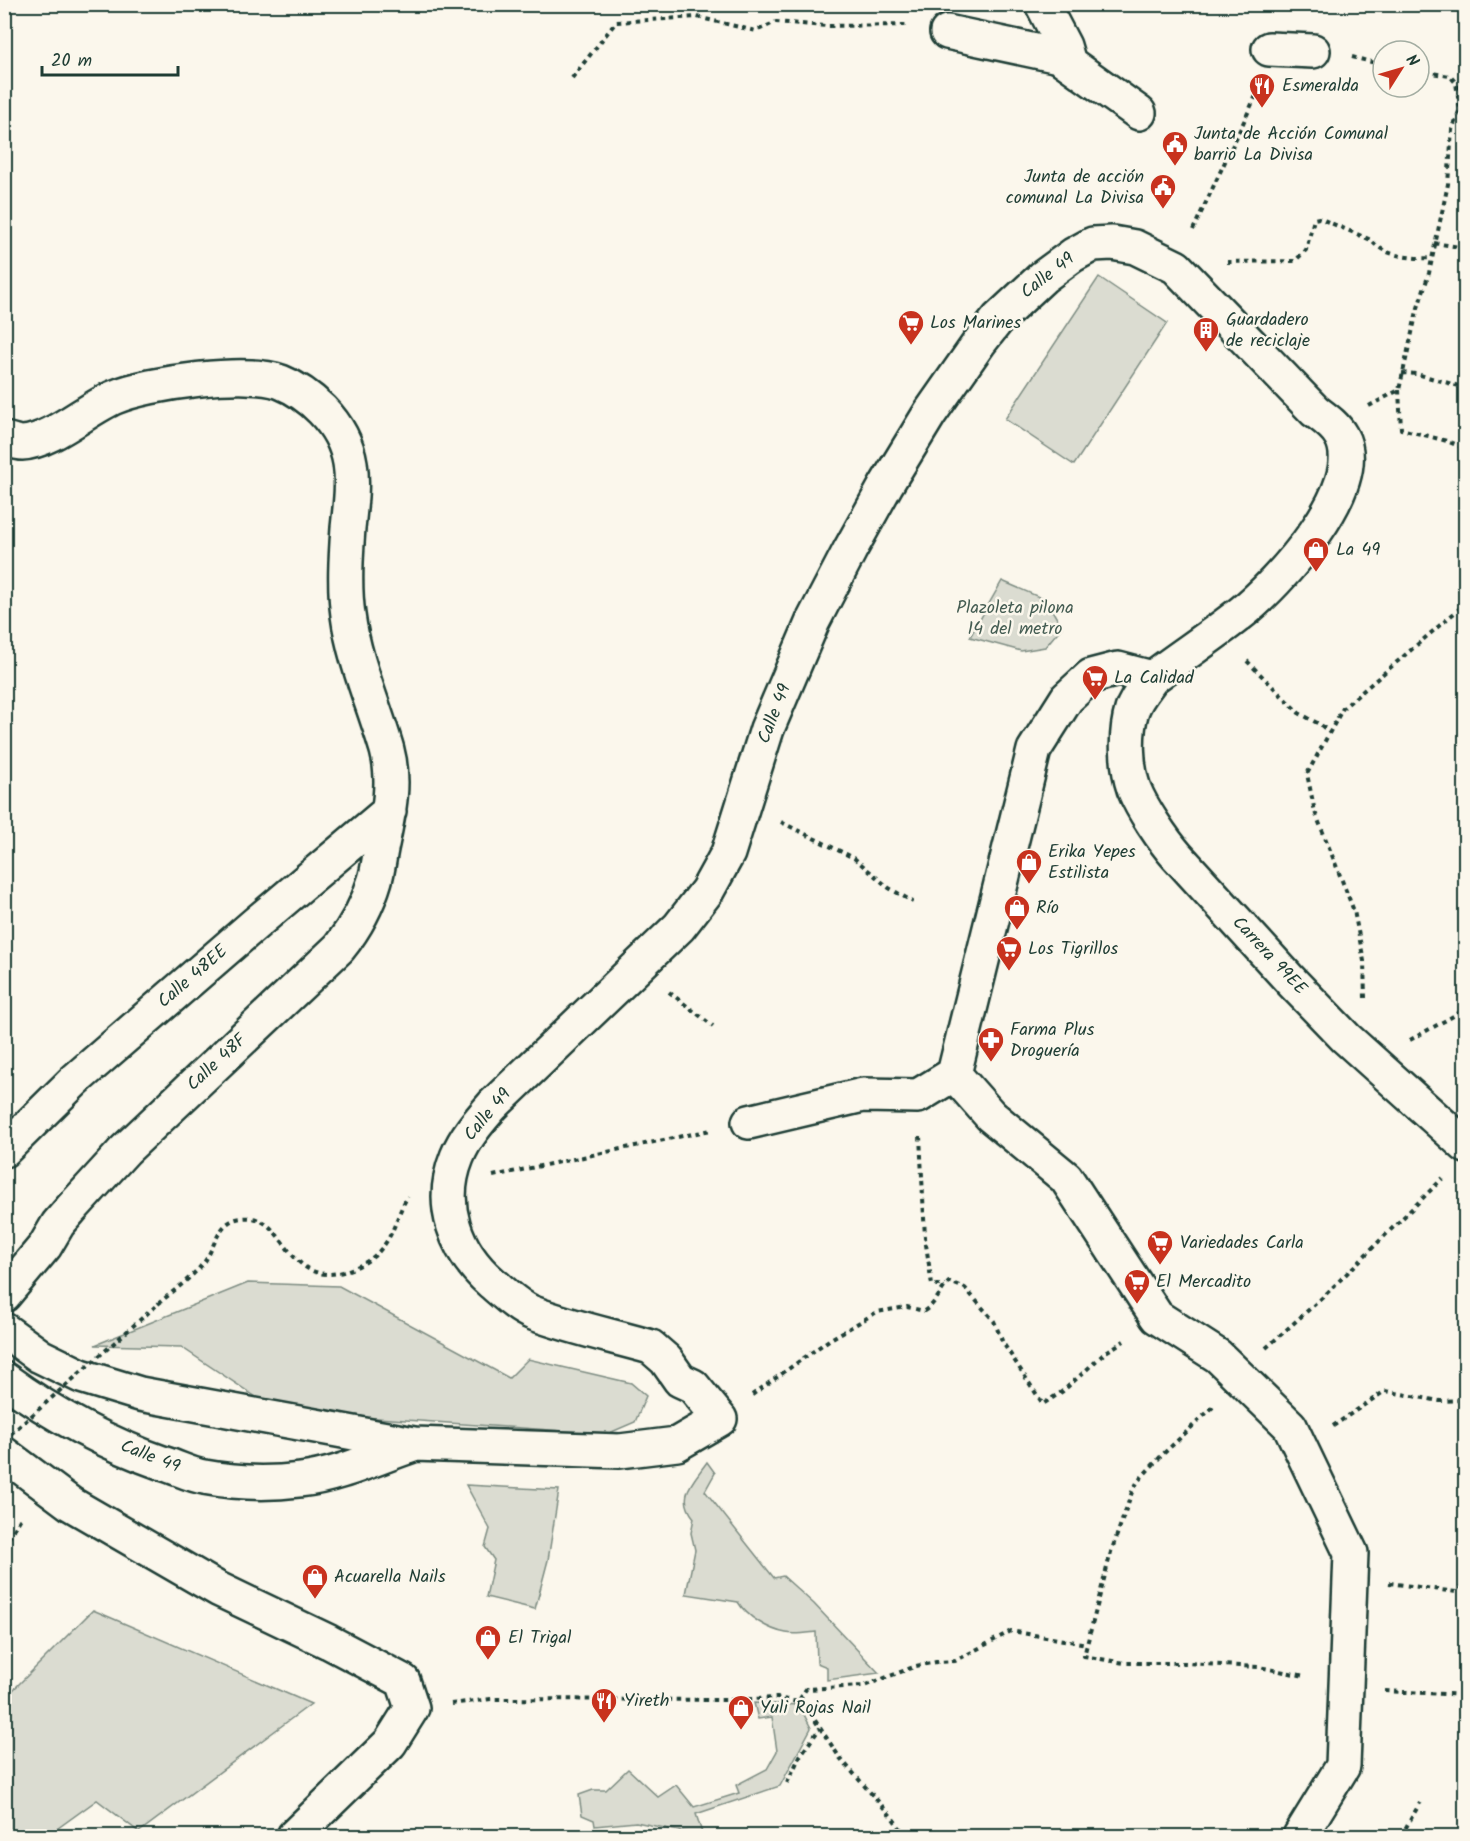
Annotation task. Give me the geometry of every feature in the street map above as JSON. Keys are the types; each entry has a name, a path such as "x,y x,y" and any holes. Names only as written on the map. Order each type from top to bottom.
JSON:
{"street":[{"path":"1042,4 1064,46 1069,63"},
{"path":"947,32 1059,56 1138,113"},
{"path":"1269,49 1313,51"},
{"name":"Calle 49","path":"4,1330 40,1356 81,1376 140,1394 414,1444 620,1451 677,1444 720,1419 693,1386 680,1380 666,1360 651,1347 531,1312 485,1277 466,1255 455,1234 449,1185 457,1157 471,1131 493,1105 680,927 707,891 728,853 767,729 813,621 886,485 930,413 985,335 998,319 1043,277 1073,255 1093,244 1112,243 1135,247 1176,267 1315,411 1331,423 1341,436 1346,450 1346,466 1336,498 1327,516 1285,570 1249,606 1152,678 1133,708 1128,731"},
{"name":"Calle 48F","path":"4,439 22,443 50,435 79,416 117,396 163,385 193,381 243,376 280,382 310,399 336,424 350,454 353,478 346,571 348,612 352,642 388,752 392,787 375,880 354,928 339,948 125,1150 58,1224 45,1246 4,1295"},
{"path":"749,1122 863,1095 918,1096 954,1074 1034,750 1067,698 1091,676 1118,669 1152,678"},
{"name":"Carrera 99EE","path":"1128,731 1129,762 1134,789 1162,839 1290,980 1346,1038 1374,1063 1457,1159"},
{"name":"Calle 48EE","path":"4,1150 75,1080 389,811"},
{"path":"954,1074 991,1116 1066,1178 1157,1317 1218,1356 1290,1426 1351,1553 1343,1766 1300,1836"},
{"name":"Calle 49","path":"4,1379 39,1404 84,1428 137,1454 202,1477 251,1483 301,1480 337,1472 414,1444"},
{"path":"4,1454 71,1504 208,1584 329,1642 403,1681 412,1708 390,1743 294,1836"}],"path":[{"path":"572,78 616,22 697,16 756,31 776,22 826,26 929,24 947,32"},
{"path":"1176,267 1269,67 1269,49"},
{"path":"1431,73 1450,76 1456,83 1460,109 1452,130 1448,184 1429,273 1402,373 1399,390 1401,429 1466,448"},
{"path":"1456,87 1466,87"},
{"path":"1176,267 1231,261 1295,261 1306,250 1314,219 1371,240 1375,246 1392,253 1415,258 1431,258"},
{"path":"1434,243 1466,248"},
{"path":"1402,373 1417,374 1466,388"},
{"path":"1331,423 1399,390"},
{"path":"1365,1006 1364,961 1354,910 1315,812 1307,774 1343,708 1466,603"},
{"path":"1187,651 1249,661 1299,713 1321,725 1330,733"},
{"path":"744,807 854,858 889,888 913,902"},
{"path":"638,967 713,1026"},
{"path":"1374,1063 1385,1049 1395,1050 1444,1019 1466,1009"},
{"path":"918,1096 925,1238 932,1285 946,1285"},
{"path":"4,1440 205,1260 220,1231 230,1222 242,1218 264,1223 278,1235 306,1269 317,1274 332,1274 366,1263 382,1248 395,1227 401,1208 408,1196 421,1187 449,1185 749,1122"},
{"path":"1259,1667 1124,1663 1084,1656 1111,1552 1138,1481 1324,1296 1457,1159"},
{"path":"720,1419 829,1340 877,1312 907,1307 924,1311 935,1303 939,1293 949,1282 965,1288 994,1321 1003,1343 1043,1404 1063,1391 1106,1352 1157,1317"},
{"path":"1301,1449 1385,1391 1440,1401 1466,1400"},
{"path":"1350,1578 1456,1592 1466,1583"},
{"path":"412,1708 491,1699 728,1700 777,1698 798,1702 806,1689 864,1686 916,1666 955,1661 1011,1631 1087,1644"},
{"path":"1346,1689 1466,1695"},
{"path":"800,1698 840,1758 906,1836"},
{"path":"787,1783 800,1755 820,1728"},
{"path":"1401,1836 1420,1803"}],"green space":[{"path":"1099,277 1167,323 1074,465 1005,419"},
{"name":"Plazoleta pilona 14 del metro","path":"1002,581 1046,600 1062,627 1045,647 1021,651 970,637"},
{"path":"248,1283 339,1286 509,1378 528,1359 631,1383 646,1396 635,1422 607,1434 277,1411 181,1347 95,1345"},
{"path":"707,1462 715,1473 705,1491 774,1578 783,1576 814,1604 879,1673 827,1680 827,1667 817,1663 816,1632 793,1634 779,1631 753,1618 738,1602 686,1594 695,1550 691,1533 694,1518 686,1503 687,1496 692,1483"},
{"path":"466,1485 559,1490 548,1560 535,1609 486,1597 494,1560 485,1547 490,1529"},
{"path":"93,1610 311,1704 139,1832 97,1800 47,1836 5,1836 5,1698"},
{"path":"754,1703 799,1705 811,1728 780,1786 696,1814 703,1836 636,1822 595,1826 594,1820 582,1815 579,1795 593,1790 606,1790 628,1769 658,1797 676,1785 694,1807 739,1793 736,1785 767,1769 777,1751 772,1717 758,1719"}],"place":[{"name":"Esmeralda","path":"1262,109"},
{"name":"Junta de Acción Comunal barrio La Divisa","path":"1175,167"},
{"name":"Junta de acción comunal La Divisa","path":"1163,210"},
{"name":"Los Marines","path":"911,346"},
{"name":"Guardadero de reciclaje","path":"1206,353"},
{"name":"La 49","path":"1316,573"},
{"name":"La Calidad","path":"1095,701"},
{"name":"Erika Yepes Estilista","path":"1029,885"},
{"name":"Río","path":"1017,931"},
{"name":"Los Tigrillos","path":"1009,972"},
{"name":"Farma Plus Droguería","path":"991,1063"},
{"name":"Variedades Carla","path":"1160,1266"},
{"name":"El Mercadito","path":"1137,1305"},
{"name":"Acuarella Nails","path":"315,1600"},
{"name":"El Trigal","path":"488,1661"},
{"name":"Yireth","path":"604,1724"},
{"name":"Yuli Rojas Nail","path":"741,1731"}]}
